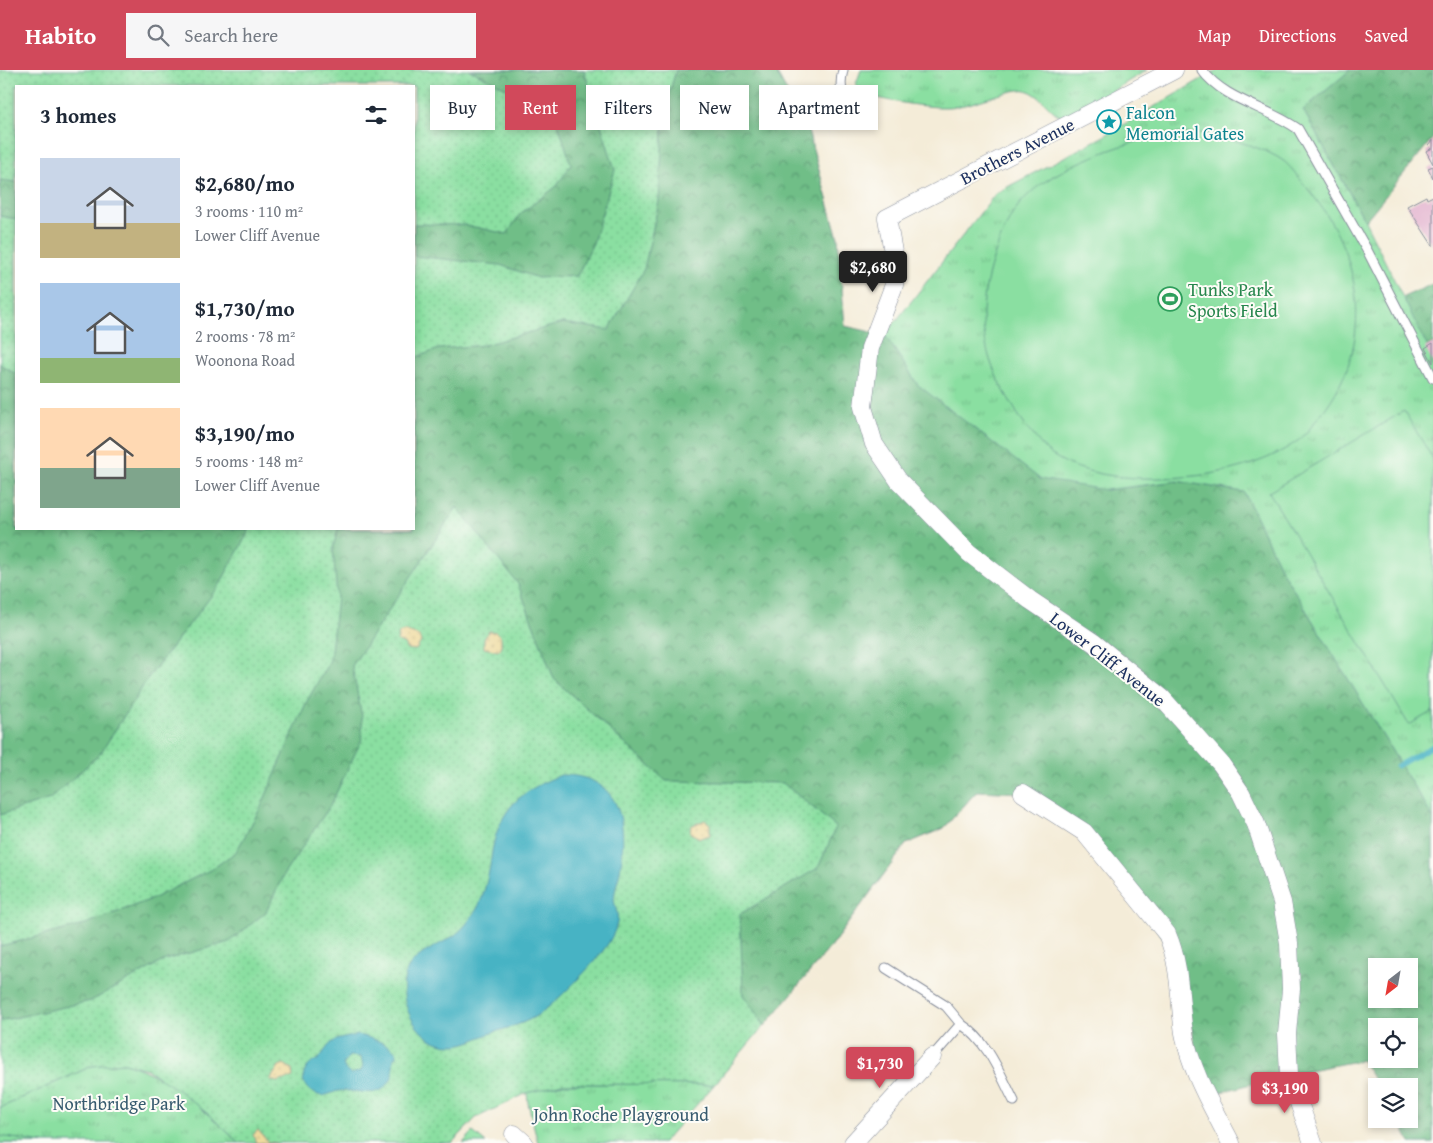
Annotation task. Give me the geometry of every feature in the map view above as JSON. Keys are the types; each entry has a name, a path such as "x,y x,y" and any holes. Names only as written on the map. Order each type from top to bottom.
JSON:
{"street":[{"name":"Brothers Avenue","path":"888,218 1174,70"},
{"name":"Lower Cliff Avenue","path":"888,218 896,269 895,277 870,348 863,407 874,444 898,481 969,553 1030,600 1094,644 1162,698 1221,764 1241,793 1256,824 1282,902 1289,943 1291,989 1287,1034 1288,1074 1313,1143"},
{"path":"1023,793 1084,832 1167,934 1175,953 1184,1034 1197,1076 1231,1143"},
{"path":"853,1143 932,1056"}],"lane":[{"path":"840,85 844,70"},
{"path":"1202,70 1212,83 1285,119 1298,129 1368,252 1433,378"},
{"path":"886,968 946,1006 961,1024 976,1033 1014,1101"},
{"path":"932,1056 961,1024"}],"green space":[{"path":"0,70 775,70 783,85 759,85 759,130 808,130 838,238 819,336 1028,734 944,828 906,844 832,945 714,1085 563,1084 527,1093 476,1118 452,1143 239,1143 208,1114 147,1069 125,1063 92,1066 0,1108"},
{"path":"470,70 584,70 589,85 586,85 586,130 603,130 615,170 593,243 577,276 538,278 500,265 415,256 415,224 465,225 507,234 520,214 557,186 571,164 560,130 576,130 576,85 505,85 505,88"},
{"path":"676,70 775,70 783,85 759,85 759,130 808,130 838,238 845,326 885,335 918,385 1105,490 1177,481 1244,492 1281,569 1433,818 1433,1143 1411,1143 1402,1128 1418,1128 1418,1078 1373,1078 1362,1060 1289,1074 1206,1096 1175,953 1084,832 1023,793 977,791 944,828 906,844 832,945 765,1026 743,995 740,914 818,868 836,827 783,783 666,781 554,679 518,584 457,507 352,666 362,717 362,739 330,806 284,874 266,912 229,942 165,960 91,1001 0,1021 0,946 80,926 152,899 212,869 236,852 261,807 306,703 330,660 337,597 333,548 338,530 415,530 415,358 439,349 484,345 563,323 609,330 644,269 659,201 663,130 670,130 670,91"},
{"path":"861,70 1147,70 1078,112 1062,117 1032,92 1026,90 1013,91 966,105 936,107 878,98 878,85 856,84"},
{"path":"1217,70 1350,70 1303,110 1365,221 1433,358 1433,818 1281,569 1244,492 1177,481 1105,490 1040,479 918,385 885,335 996,193 1104,136"},
{"path":"1350,70 1433,70 1433,138 1365,221 1303,110"},
{"name":"Tunks Park Sports Field","path":"1204,133 1257,148 1285,162 1326,214 1341,241 1351,270 1356,300 1356,329 1350,358 1339,387 1308,431 1299,440 1268,458 1216,473 1180,477 1120,477 1078,468 1052,455 1026,426 997,378 990,360 985,342 983,305 990,268 997,248 1008,222 1020,203 1037,187 1053,176 1110,150 1148,138 1174,134"},
{"path":"0,180 15,182 15,219 0,216"},
{"path":"1433,284 1433,358 1401,298"},
{"path":"0,364 15,373 15,530 249,530 219,586 150,675 100,754 50,799 0,815"},
{"path":"1404,411 1433,459 1433,711 1409,725 1269,492"},
{"name":"Northbridge Park","path":"125,1063 141,1069 172,1086 200,1107 239,1143 0,1143 0,1108 92,1066"},
{"name":"John Roche Playground","path":"563,1084 714,1085 663,1143 538,1143 527,1093"},
{"path":"473,1132 486,1143 463,1143"},
{"path":"0,1136 43,1143 0,1143"}],"sand":[{"path":"404,631 419,636 421,642 416,650 406,649 405,645 397,641 399,633"},
{"path":"489,631 496,632 501,637 501,648 498,651 484,648 484,639"},
{"path":"705,820 710,824 710,835 700,838 690,833 691,826"},
{"path":"284,1064 292,1069 293,1077 277,1082 270,1080 279,1066"},
{"path":"258,1130 268,1142 277,1143 256,1143 253,1135"}],"water":[{"path":"561,775 581,777 597,783 608,792 616,805 621,819 623,835 622,853 614,898 617,924 613,935 596,960 576,982 554,1002 530,1019 461,1044 441,1044 430,1039 421,1032 408,1011 404,988 408,969 419,957 458,933 475,912 480,904 489,872 498,828 510,807 527,792"},
{"path":"358,1035 387,1045 396,1052 397,1056 393,1060 392,1077 387,1085 382,1090 375,1092 338,1091 322,1096 310,1090 304,1081 305,1071 309,1066 319,1059 334,1041","holes":["349,1056 361,1057 363,1066 361,1071 351,1074 345,1069 343,1064"]}],"building":[{"path":"1433,140 1433,164 1426,151 1431,149 1429,145"},
{"path":"1433,166 1433,178 1428,168"},
{"path":"1426,196 1427,199 1433,196 1433,246 1407,206"},
{"path":"1433,343 1433,363 1425,348"}],"waterway":[{"path":"1397,766 1433,746"}],"place":[{"name":"Falcon Memorial Gates","path":"1109,122"},
{"name":"Tunks Park Sports Field","path":"1170,299"}]}
